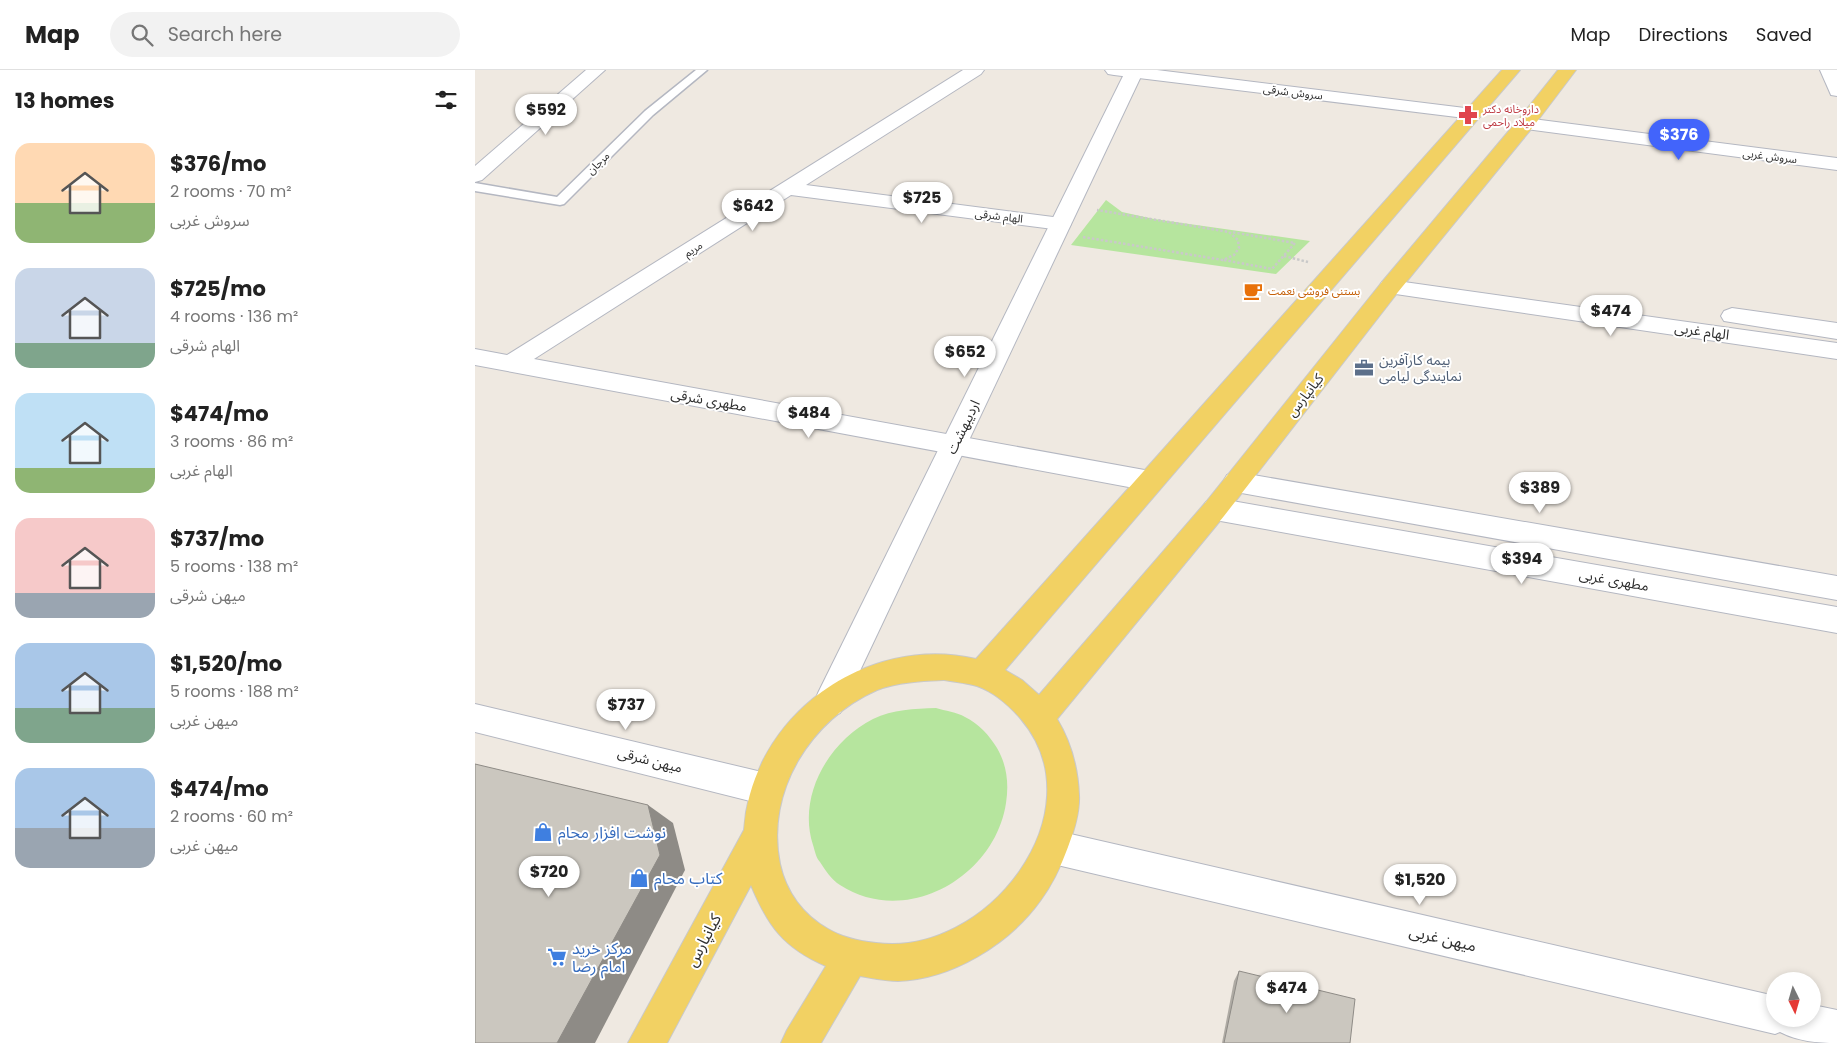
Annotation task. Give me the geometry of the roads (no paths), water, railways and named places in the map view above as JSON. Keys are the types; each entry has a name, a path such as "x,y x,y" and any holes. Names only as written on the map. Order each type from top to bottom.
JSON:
{"main road":[{"path":"982,674 1511,70"},
{"name":"کیانپارس","path":"1040,717 1215,509 1397,278 1567,70"},
{"path":"945,666 982,674 1014,691 1040,717 1055,745 1063,777 1062,811 1053,847 1029,889 994,925 949,951 899,963 851,958 812,941 782,913 764,878 758,837 766,789 774,769 797,732 829,703 865,681 905,669 945,666"},
{"name":"کیانپارس","path":"647,1043 758,837"},
{"path":"800,1043 851,958"}],"street":[{"path":"475,176 596,70"},
{"name":"مریم","path":"511,363 975,70"},
{"path":"1829,70 1837,91"},
{"name":"سروش شرقی","path":"1128,71 1473,114"},
{"name":"اردیبهشت","path":"829,703 1066,214 1128,71"},
{"name":"سروش غربی","path":"1529,118 1837,151"},
{"name":"سروش غربی","path":"1529,118 1837,164"},
{"name":"الهام شرقی","path":"787,189 1066,214"},
{"name":"الهام غربی","path":"1397,278 1837,331"},
{"name":"الهام غربی","path":"1397,278 1837,351"},
{"name":"مطهری شرقی","path":"475,357 1150,481"},
{"path":"1236,482 1837,588"},
{"name":"مطهری غربی","path":"1215,509 1837,620"},
{"name":"میهن شرقی","path":"475,718 766,789"},
{"name":"میهن غربی","path":"1053,847 1766,1013"},
{"path":"1821,1025 1837,1029"}],"lane":[{"name":"مرجان","path":"475,187 560,201 649,113 703,70"}],"place":[{"name":"داروخانه دکتر میلاد راحمی","path":"1468,115"},
{"name":"بستنی فروشی نعمت","path":"1253,291"},
{"name":"بیمه کارآفرین نمایندگی لیامی","path":"1364,368"},
{"name":"نوشت افزار محام","path":"543,832"},
{"name":"کتاب محام","path":"639,878"},
{"name":"مرکز خرید امام رضا","path":"557,957"}]}
